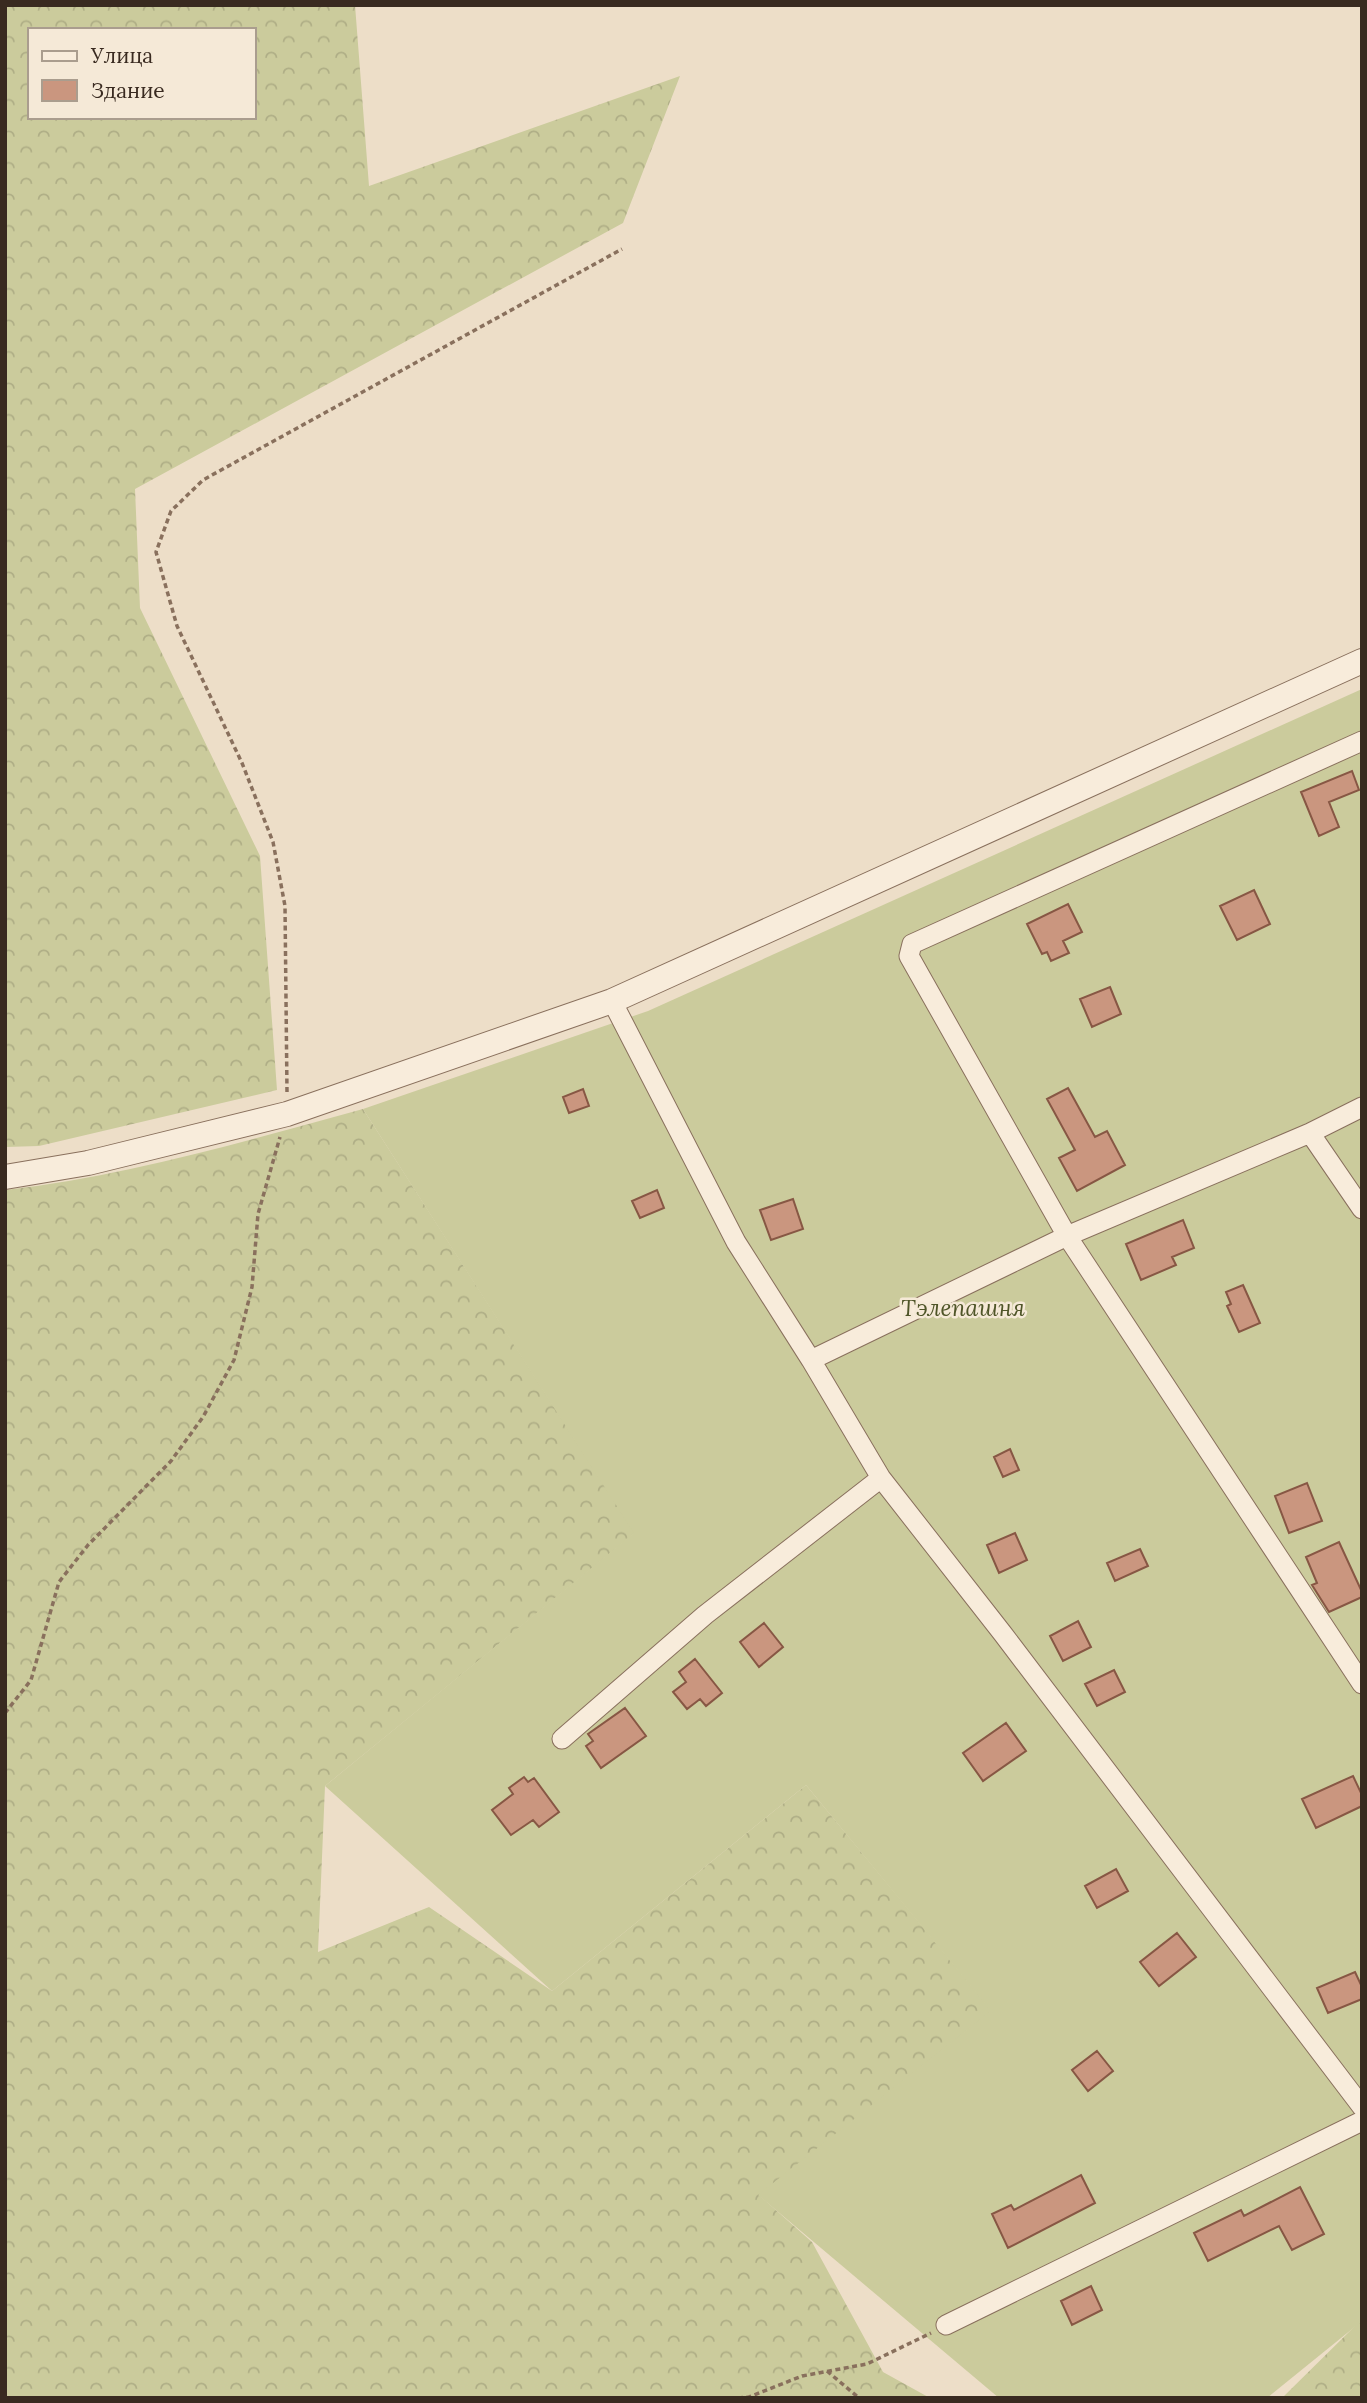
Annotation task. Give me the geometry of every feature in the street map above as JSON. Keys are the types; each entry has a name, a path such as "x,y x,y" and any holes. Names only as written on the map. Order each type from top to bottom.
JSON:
{"street":[{"path":"5,1177 89,1163 287,1114 612,1001 1362,662"},
{"path":"1362,741 912,944 909,956 1067,1236 1362,1684"},
{"path":"612,1001 736,1242 811,1360 881,1478 1003,1634 1362,2107"},
{"path":"811,1360 1067,1236 1310,1133 1362,1107"},
{"path":"1310,1133 1362,1209"},
{"path":"562,1739 705,1615 881,1478"},
{"path":"946,2325 1362,2122"}],"path":[{"path":"5,1713 31,1680 59,1582 88,1545 171,1461 203,1417 234,1360 252,1287 258,1214 287,1114 285,906 273,842 242,763 177,625 156,552 171,511 204,480 622,248"},
{"path":"738,2398 749,2397 802,2376 867,2364 946,2325"},
{"path":"827,2371 859,2398"}],"green space":[{"path":"5,5 355,5 369,186 680,76 623,223 135,489 140,608 260,856 277,1090 39,1146 5,1147"},
{"name":"Тэлепашня","path":"1362,689 1362,2321 1267,2398 999,2398 758,2195 991,2011 806,1785 552,1991 325,1786 634,1533 363,1109 648,1011"},
{"path":"363,1109 635,1533 325,1786 318,1952 429,1907 552,1991 806,1785 992,2011 759,2195 812,2242 883,2372 930,2398 5,2398 5,1190 141,1167"},
{"path":"1362,2321 1362,2398 1282,2398 1357,2324"}],"building":[{"path":"1352,771 1359,790 1329,802 1339,827 1319,836 1301,792"},
{"path":"1254,890 1270,924 1237,940 1220,906"},
{"path":"1068,904 1082,932 1063,941 1069,953 1051,961 1047,952 1042,954 1027,924"},
{"path":"1110,987 1121,1014 1092,1027 1080,999"},
{"path":"1068,1088 1095,1137 1107,1131 1125,1165 1077,1191 1059,1158 1075,1150 1047,1099"},
{"path":"583,1089 589,1106 569,1113 563,1097"},
{"path":"657,1190 664,1208 640,1218 632,1201"},
{"path":"793,1199 803,1229 771,1240 760,1210"},
{"path":"1183,1220 1194,1248 1172,1257 1176,1265 1141,1280 1126,1244"},
{"path":"1243,1285 1260,1323 1239,1332 1227,1306 1231,1304 1226,1292"},
{"path":"1010,1449 1019,1470 1003,1477 994,1457"},
{"path":"1307,1483 1322,1521 1289,1533 1275,1496"},
{"path":"1015,1533 1027,1560 999,1573 987,1545"},
{"path":"1339,1542 1362,1597 1329,1612 1312,1585 1317,1583 1306,1557"},
{"path":"1140,1549 1148,1566 1115,1581 1107,1563"},
{"path":"1078,1621 1091,1647 1063,1661 1050,1636"},
{"path":"764,1623 783,1647 759,1667 740,1642"},
{"path":"695,1659 722,1693 706,1706 700,1699 687,1709 673,1692 686,1682 679,1672"},
{"path":"1114,1670 1125,1692 1097,1706 1085,1684"},
{"path":"625,1708 646,1736 601,1768 586,1746 593,1741 588,1734"},
{"path":"1006,1723 1026,1751 983,1781 963,1753"},
{"path":"1353,1776 1362,1795 1362,1806 1316,1828 1302,1799"},
{"path":"524,1777 528,1782 534,1778 559,1812 539,1827 533,1820 511,1835 492,1810 513,1794 509,1788"},
{"path":"1116,1869 1128,1891 1097,1908 1085,1886"},
{"path":"1177,1933 1196,1957 1159,1986 1140,1962"},
{"path":"1355,1972 1362,1987 1362,1999 1328,2013 1317,1988"},
{"path":"1097,2051 1113,2071 1088,2091 1072,2070"},
{"path":"1081,2175 1095,2203 1008,2248 992,2214 1011,2205 1014,2210"},
{"path":"1300,2187 1324,2234 1292,2250 1279,2226 1208,2261 1194,2233 1241,2210 1244,2216"},
{"path":"1091,2286 1102,2310 1072,2325 1061,2301"}]}
